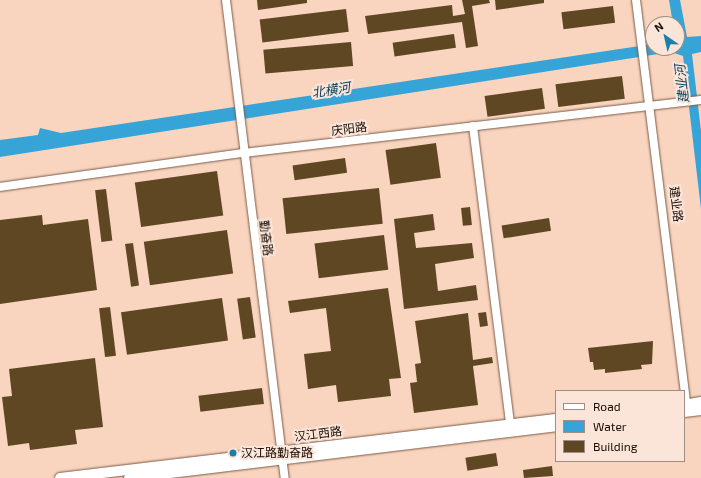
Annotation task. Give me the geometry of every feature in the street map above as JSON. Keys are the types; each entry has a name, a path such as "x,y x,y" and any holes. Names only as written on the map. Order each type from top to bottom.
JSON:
{"main road":[{"path":"686,408 701,402"},
{"path":"686,408 701,410"},
{"name":"汉江西路","path":"511,428 555,419"},
{"name":"汉江西路","path":"60,478 283,455 511,428 555,426"},
{"name":"汉江西路","path":"129,478 283,455"}],"street":[{"name":"勤奋路","path":"226,0 240,129 285,478"},
{"name":"建业路","path":"636,0 651,106 684,390"},
{"name":"庆阳路","path":"0,187 243,153 698,100"},
{"path":"473,126 511,428"}],"water":[{"path":"669,0 680,0 683,16 672,16"},
{"path":"685,26 687,37 701,36 701,52 692,54 701,131 701,209 683,56 685,56"},
{"path":"645,45 645,56 0,157 0,140 38,135 40,128 61,133"}],"building":[{"path":"257,0 307,0 307,3 258,10"},
{"path":"462,0 489,0 490,3 472,6 478,46 466,48 462,22 368,34 365,16 452,5 453,16 465,14"},
{"path":"495,0 544,0 544,3 496,10"},
{"path":"613,6 615,23 563,29 561,12"},
{"path":"346,9 349,32 262,42 260,20"},
{"path":"454,34 456,48 395,56 393,43"},
{"path":"351,42 353,66 265,74 263,50"},
{"path":"622,76 625,99 558,107 555,84"},
{"path":"542,88 545,109 487,117 485,96"},
{"path":"436,143 441,178 390,185 385,150"},
{"path":"345,158 347,173 295,180 293,165"},
{"path":"217,171 223,216 141,227 135,183"},
{"path":"379,188 383,224 286,234 283,198"},
{"path":"106,189 112,241 101,242 95,190"},
{"path":"470,207 472,225 463,226 461,208"},
{"path":"433,214 435,230 414,233 416,248 472,243 474,258 435,264 438,291 476,285 478,300 404,309 394,219"},
{"path":"42,215 43,225 88,219 97,290 0,304 0,220"},
{"path":"549,218 551,231 504,238 502,226"},
{"path":"227,230 233,274 150,285 144,242"},
{"path":"384,235 388,270 319,278 315,244"},
{"path":"133,243 139,286 131,287 125,244"},
{"path":"388,288 401,378 389,379 391,396 338,402 336,385 308,389 304,354 331,351 326,308 290,313 288,301"},
{"path":"250,297 256,338 243,339 237,299"},
{"path":"222,298 228,341 127,355 121,312"},
{"path":"110,307 116,356 105,357 99,308"},
{"path":"486,312 488,326 480,327 478,313"},
{"path":"468,313 473,360 492,357 493,363 473,366 478,405 414,413 410,383 417,382 415,364 421,363 415,321"},
{"path":"653,341 652,364 641,365 642,369 605,373 605,369 594,370 593,362 590,362 588,348"},
{"path":"95,358 103,427 75,430 77,444 30,450 29,443 8,446 2,397 12,396 9,369"},
{"path":"262,388 264,404 200,412 198,396"},
{"path":"496,453 498,466 467,471 465,458"},
{"path":"552,466 553,476 524,478 523,470"}],"place":[{"name":"汉江路勤奋路","path":"233,453"}],"water label":[{"name":"建业河","path":"682,84"},
{"name":"北横河","path":"331,90"}]}
